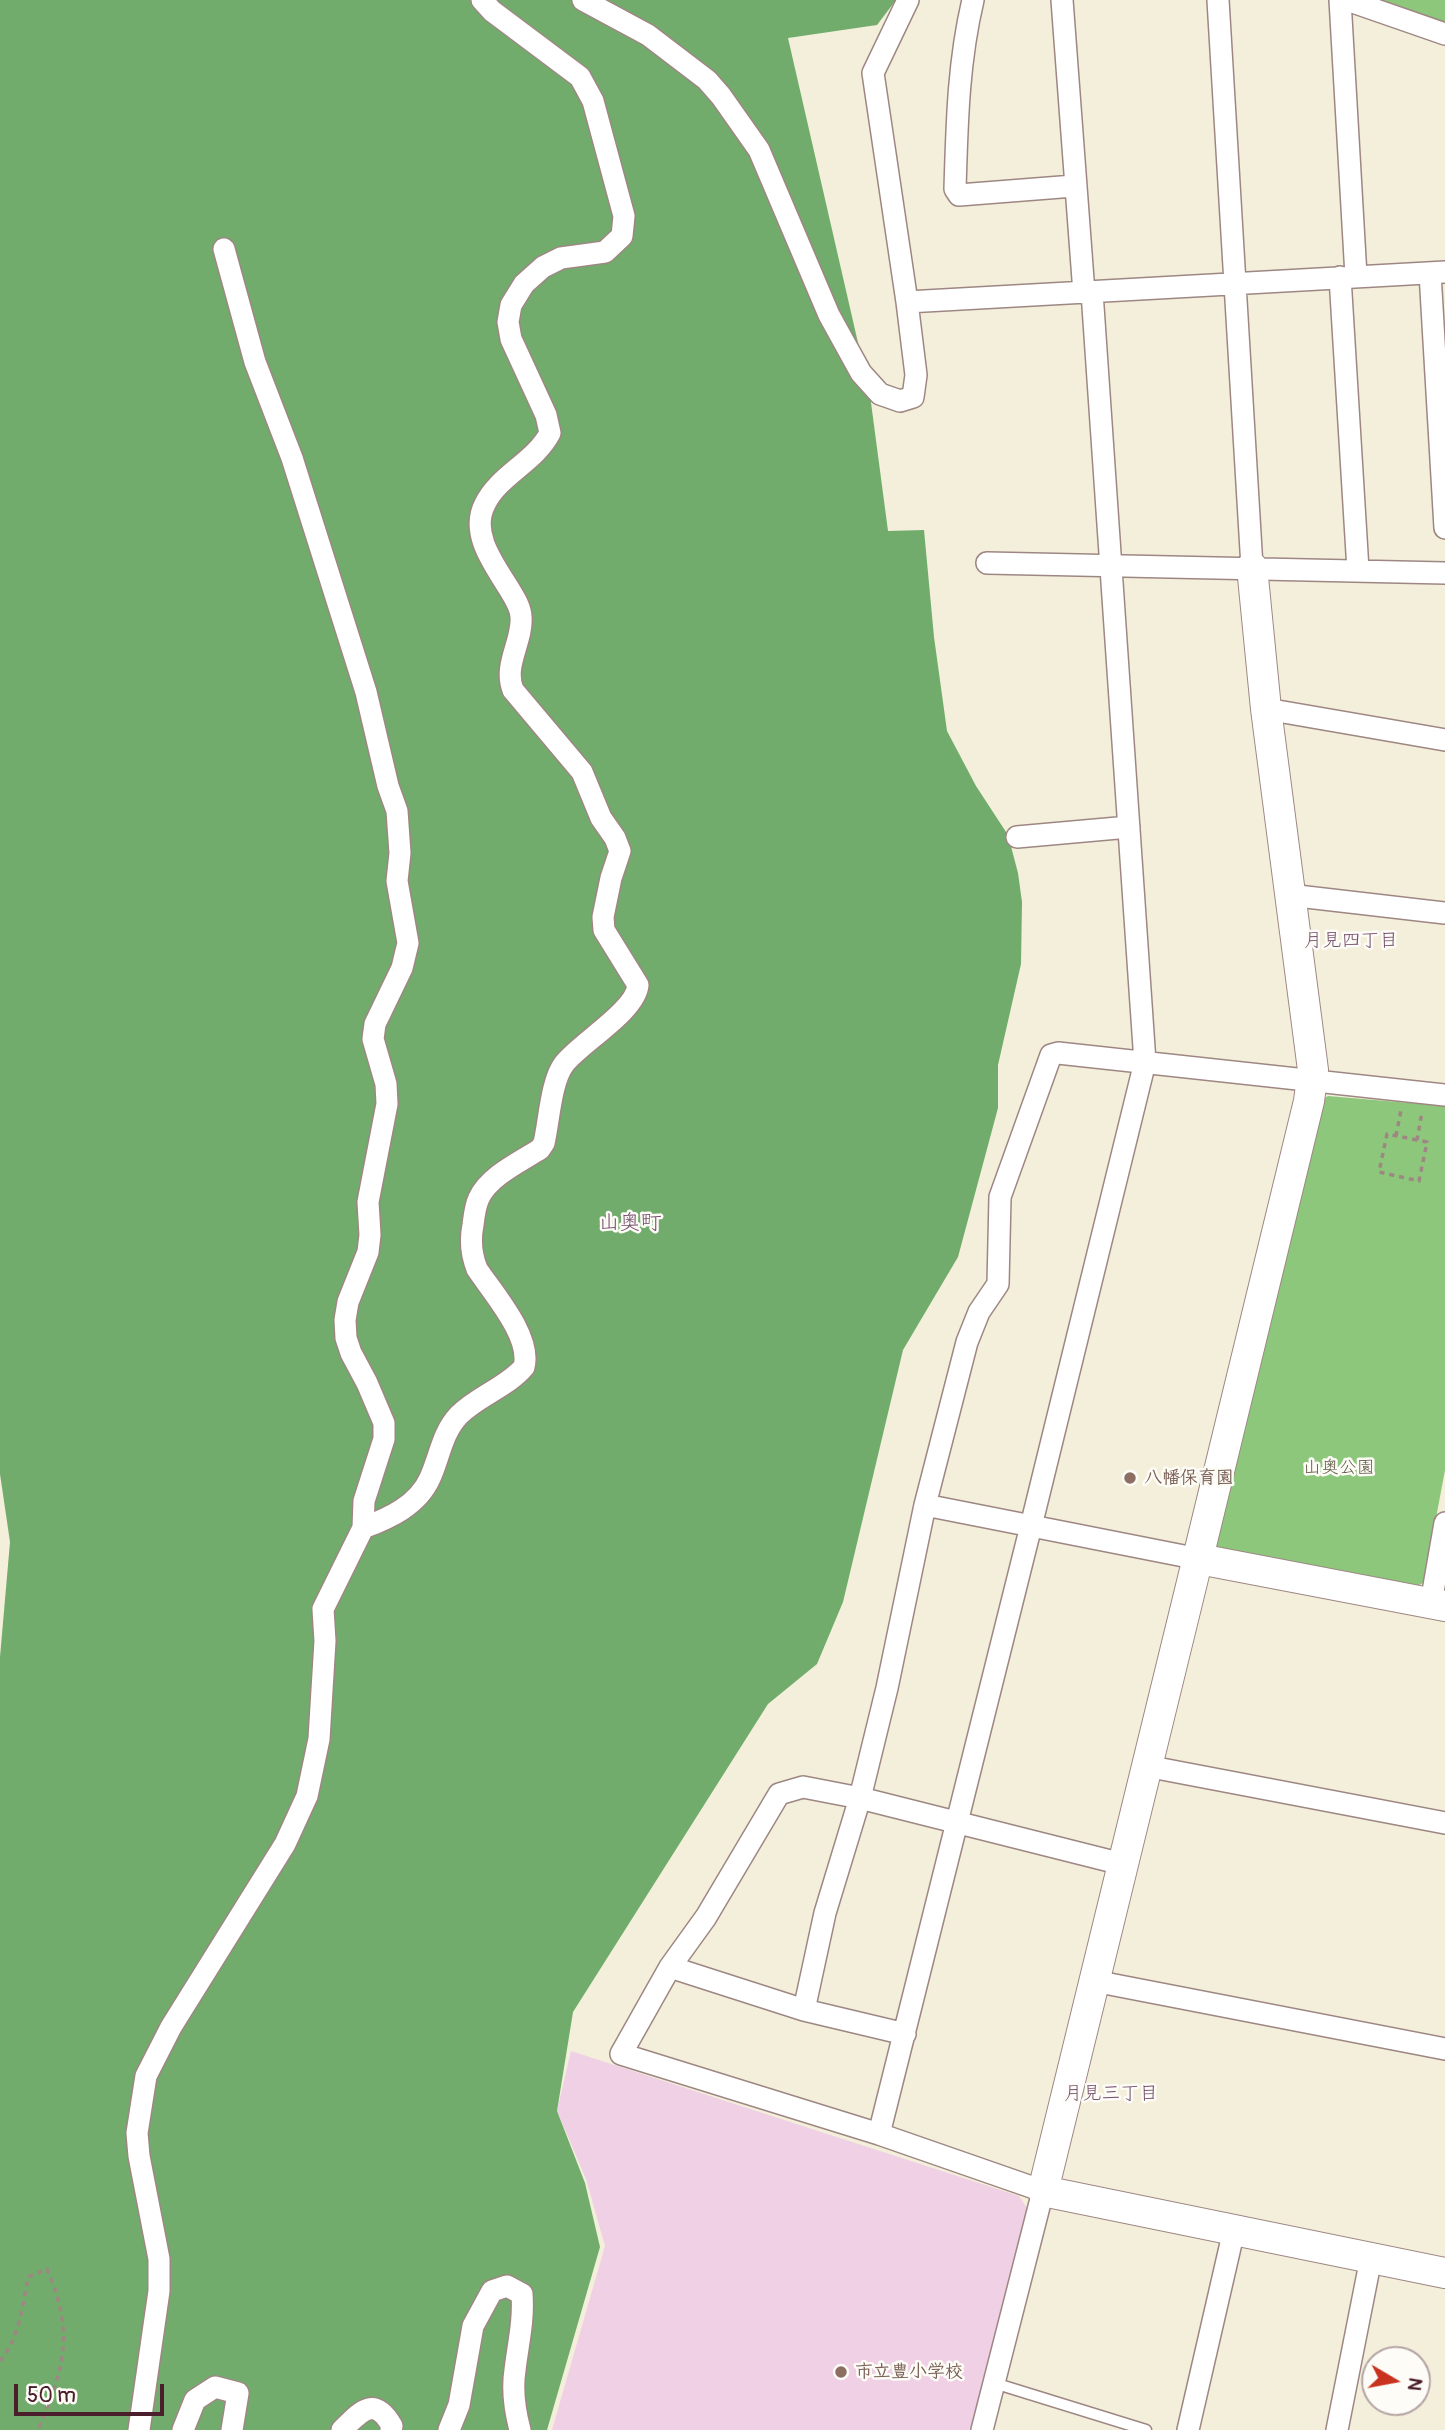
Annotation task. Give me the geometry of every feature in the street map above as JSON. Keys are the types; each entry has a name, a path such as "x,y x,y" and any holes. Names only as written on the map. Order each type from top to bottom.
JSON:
{"street":[{"path":"363,1528 379,1522 412,1502 422,1492 455,1421 523,1367 525,1347 473,1258 470,1238 477,1200 484,1189 497,1178 540,1149 544,1143 560,1071 565,1062 633,999 638,985 604,930 603,917 608,891 620,851 615,838 601,818 582,772 513,690 509,673 522,616 484,546 480,528 484,505 499,485 544,444 550,433 546,415 511,339 508,322 512,305 524,284 543,267 561,258 605,252 622,236 624,216 593,102 580,78 492,11 482,0"},
{"path":"583,0 648,35 707,80 721,96 759,150 829,315 861,373 880,394 900,401 914,397 916,375 873,73 908,0"},
{"path":"973,0 965,31 957,97 955,189 959,195 1074,186"},
{"path":"878,2134 905,2034 1144,1062 1110,564 1088,292 1074,186 1062,0"},
{"path":"982,2430 1199,1559 1309,1101 1313,1070 1266,709 1252,568 1218,0"},
{"path":"1340,0 1358,570"},
{"path":"1347,0 1445,34"},
{"path":"139,2430 159,2291 159,2259 139,2157 137,2133 146,2076 171,2027 285,1844 307,1796 319,1739 325,1641 323,1609 363,1528 364,1501 384,1439 384,1423 351,1353 346,1338 345,1320 348,1302 368,1252 368,1202 387,1104 386,1084 376,1055 374,1031 402,968 408,943 397,881 400,853 397,811 388,786 366,692 292,458 256,362 224,249"},
{"path":"906,302 1438,272 1445,528"},
{"path":"987,563 1445,573"},
{"path":"1266,709 1445,740"},
{"path":"1017,837 1129,827"},
{"path":"1289,895 1445,914"},
{"path":"804,2010 825,1913 860,1798 887,1688 925,1505 967,1342 979,1312 998,1284 1000,1197 1051,1055 1058,1053 1436,1094"},
{"path":"925,1505 1438,1604 1445,1523"},
{"path":"1146,1766 1445,1823"},
{"path":"1122,1864 860,1798 803,1787 779,1794 706,1917 670,1967 621,2053 878,2134 1043,2191 1445,2273"},
{"path":"670,1967 804,2010 905,2034"},
{"path":"1094,1981 1445,2049"},
{"path":"1188,2430 1234,2230"},
{"path":"1337,2430 1371,2258"},
{"path":"449,2430 459,2405 473,2326 492,2291 507,2286 522,2294 524,2317 514,2373 516,2415 520,2430"},
{"path":"183,2430 195,2400 215,2387 238,2393 232,2430"},
{"path":"342,2430 363,2409 374,2408 385,2414 392,2426 391,2430"}],"lane":[{"path":"994,2383 1146,2430"}],"path":[{"path":"1395,1136 1405,1091"},
{"path":"1417,1140 1436,1094"},
{"path":"1387,1134 1417,1140 1427,1142 1419,1181 1379,1172 1387,1134"},
{"path":"0,2361 9,2350 23,2307 28,2277 47,2269 64,2324 63,2349 57,2384 38,2430"}],"shaded area":[{"path":"571,2051 1019,2196 1027,2208 972,2430 552,2430 605,2246 586,2179 557,2111"}],"green space":[{"path":"0,0 896,0 877,25 788,38 870,395 888,531 924,530 934,637 947,731 976,786 1008,835 1022,902 1021,964 998,1065 998,1108 958,1257 903,1350 843,1602 817,1664 768,1704 573,2012 557,2111 585,2183 600,2247 547,2430 0,2430 0,1657 10,1542 0,1474"},
{"path":"1382,0 1445,0 1445,22"},
{"name":"山奥公園","path":"1328,1096 1445,1106 1445,1470 1424,1582 1414,1589 1219,1551 1213,1542 1320,1101"}],"place":[{"name":"八幡保育園","path":"1130,1478"},
{"name":"市立豊小学校","path":"841,2372"}],"district":[{"name":"月見四丁目","path":"1351,941"},
{"name":"山奥町","path":"630,1224"},
{"name":"月見三丁目","path":"1111,2094"}]}
